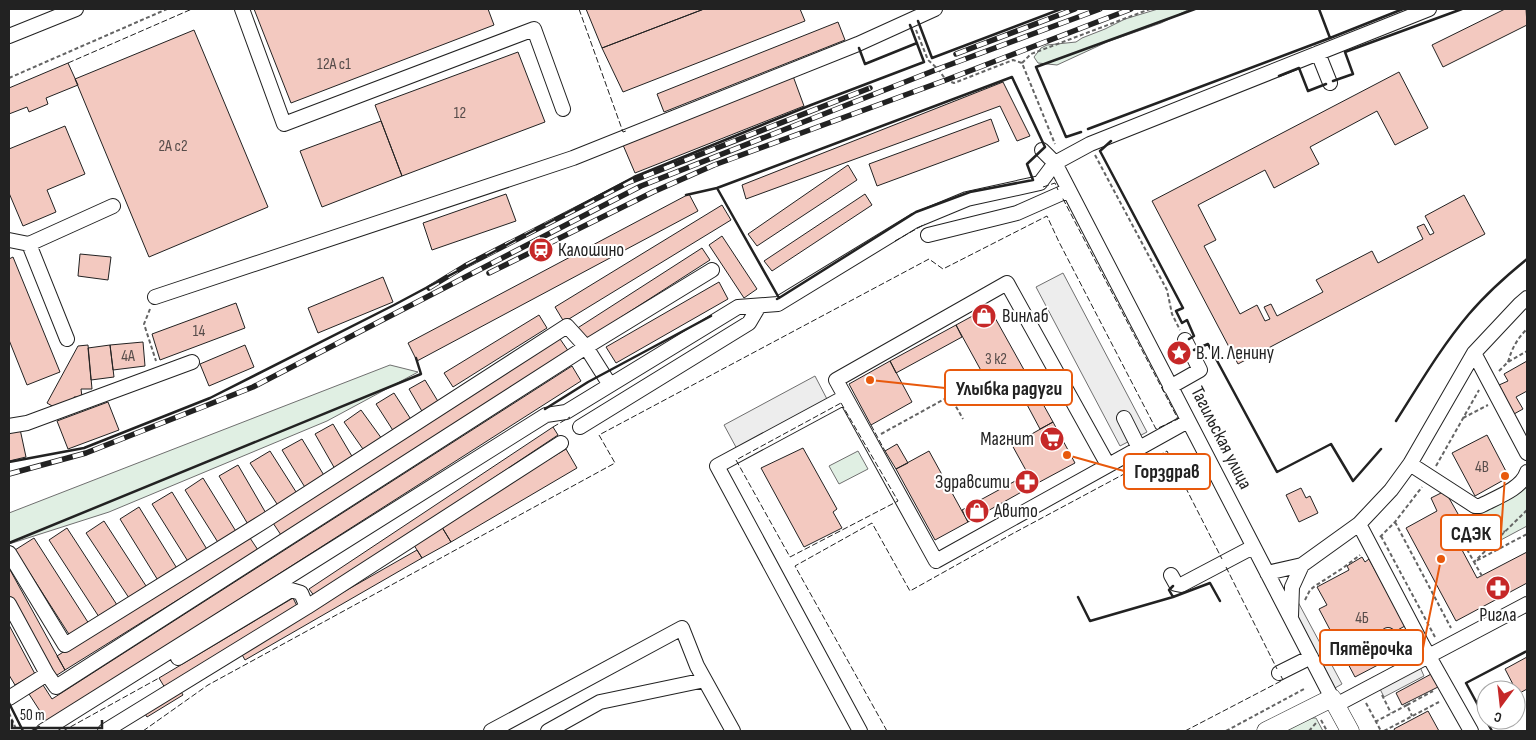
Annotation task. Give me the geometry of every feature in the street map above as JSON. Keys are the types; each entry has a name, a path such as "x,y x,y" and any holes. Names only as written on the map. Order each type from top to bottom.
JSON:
{"main road":[{"path":"1266,731 1334,701"},
{"name":"Тагильская улица","path":"1334,701 1350,731"}],"street":[{"path":"9,36 76,9"},
{"path":"242,9 284,124 534,29 563,110"},
{"path":"155,297 573,158 858,44 935,9"},
{"path":"43,731 546,415 566,412 738,307 778,304 914,221 967,199 1040,183 1055,163 1090,144 1429,9"},
{"path":"1318,53 1330,82"},
{"path":"1084,130 1090,144"},
{"name":"Тагильская улица","path":"1042,150 1055,163 1334,701"},
{"path":"928,235 1017,213 1068,190"},
{"path":"9,240 29,244 113,206"},
{"path":"29,244 66,339"},
{"path":"9,604 56,688 586,347 712,270"},
{"path":"1108,465 1007,284 836,380 936,561 1188,421"},
{"path":"1267,573 1302,565 1359,524 1391,490 1410,464 1474,353 1527,298"},
{"path":"580,427 749,323 758,306"},
{"path":"9,553 65,645 266,520 567,326 586,347 610,385"},
{"path":"1170,386 1200,370 1185,340"},
{"path":"1474,353 1527,452"},
{"path":"9,426 27,423 192,362"},
{"path":"845,397 717,466 860,731"},
{"path":"1124,418 1139,448"},
{"path":"105,731 307,607 561,442"},
{"path":"1410,464 1434,484 1475,506 1480,506 1519,485 1525,479 1527,472"},
{"path":"1359,524 1443,684 1470,731"},
{"path":"1171,575 1176,584 1181,586 1253,547"},
{"path":"1291,620 1292,587 1302,565"},
{"path":"134,675 154,673 291,590 301,593 307,607"},
{"path":"1334,701 1376,684 1527,604"},
{"path":"491,731 682,628 697,666 733,731"},
{"path":"1388,634 1406,668"},
{"path":"1279,673 1311,657"},
{"path":"9,698 47,674"},
{"path":"548,731 600,702 705,680"}],"path":[{"path":"9,78 166,9"},
{"path":"1022,63 1031,54 1150,9"},
{"path":"913,20 928,60 946,80 954,83 1013,60 1022,63 1057,148 1055,163"},
{"path":"1090,144 1166,290 1172,314 1185,340"},
{"path":"155,297 144,324 160,373"},
{"path":"1527,329 1518,338 1508,362 1527,351"},
{"path":"1304,604 1310,590 1370,547 1395,522 1414,499 1434,484 1463,418 1481,387 1488,380"},
{"path":"878,436 950,396 963,419"},
{"path":"1463,418 1499,399"},
{"path":"1475,506 1465,512 1463,516 1469,531 1468,535 1465,536 1464,542 1482,576"},
{"path":"1474,562 1527,510"},
{"path":"1481,520 1505,532"},
{"path":"1395,522 1452,631"},
{"path":"1474,562 1527,534"},
{"path":"1382,536 1436,639"},
{"path":"1376,684 1391,713"},
{"path":"1375,722 1443,684"},
{"path":"1360,692 1375,722 1382,731 1412,716 1443,684"},
{"path":"1226,731 1304,690"},
{"path":"1407,705 1412,716"},
{"path":"9,713 17,731"},
{"path":"1309,731 1320,719 1327,731"}],"green space":[{"path":"1158,9 1190,9 1161,23 1107,42 1057,65 1038,63 1034,57 1041,48 1047,45 1076,42 1125,19"},
{"path":"390,365 418,372 327,421 109,512 9,544 9,513"},
{"path":"858,451 868,469 839,484 829,466"},
{"path":"1527,482 1527,526 1484,549 1467,517 1526,485"},
{"path":"1316,718 1323,731 1283,731"}],"shaded area":[{"path":"1063,273 1147,432 1120,446 1036,287"},
{"path":"815,376 828,401 737,449 724,425"},
{"path":"1298,602 1342,684 1335,688 1291,605"},
{"path":"1420,667 1424,676 1384,697 1380,689"}],"building":[{"path":"254,9 488,9 494,25 291,103"},
{"path":"586,9 704,9 602,48"},
{"path":"704,9 800,9 805,21 623,92 602,48"},
{"path":"1505,9 1526,9 1527,25 1443,67 1432,45"},
{"path":"838,22 845,40 664,112 657,94"},
{"path":"194,30 268,207 149,257 75,79"},
{"path":"518,52 545,122 402,176 375,105"},
{"path":"68,63 78,85 46,98 48,104 29,112 27,107 9,114 9,88"},
{"path":"1399,72 1428,128 1395,145 1377,111 1310,147 1319,164 1274,188 1265,170 1198,205 1216,240 1204,246 1240,314 1257,305 1265,321 1270,319 1264,307 1271,304 1277,316 1323,292 1316,280 1372,251 1378,263 1423,239 1417,227 1424,224 1430,235 1434,233 1425,216 1464,195 1485,234 1238,364 1152,201"},
{"path":"793,76 804,106 635,173 623,145"},
{"path":"1003,82 1030,136 1017,141 1000,106 746,199 742,185"},
{"path":"991,119 999,141 877,186 869,164"},
{"path":"381,121 402,176 322,207 300,151"},
{"path":"65,126 85,174 47,190 56,212 23,226 9,193 9,149"},
{"path":"848,165 857,180 757,246 748,234"},
{"path":"506,194 516,221 432,250 423,223"},
{"path":"689,194 698,211 417,361 408,343"},
{"path":"865,194 872,205 772,271 764,261"},
{"path":"722,205 731,220 564,322 555,307"},
{"path":"722,236 757,289 744,298 709,245"},
{"path":"702,248 710,260 584,341 576,329"},
{"path":"80,254 111,257 108,280 78,276"},
{"path":"13,257 60,372 27,385 9,340 9,259"},
{"path":"383,277 393,302 318,333 308,308"},
{"path":"719,282 728,299 616,363 606,347"},
{"path":"236,303 245,328 160,360 152,334"},
{"path":"989,307 1028,377 995,396 956,325"},
{"path":"539,315 547,328 453,387 444,373"},
{"path":"956,325 962,337 896,373 890,361"},
{"path":"558,336 569,352 283,538 273,523"},
{"path":"143,342 145,366 113,370 110,345"},
{"path":"88,345 92,389 81,389 82,397 74,397 74,400 54,407 47,403 78,346"},
{"path":"110,345 114,377 91,380 88,348"},
{"path":"245,345 254,367 209,386 200,364"},
{"path":"890,361 912,402 871,425 849,384"},
{"path":"1527,361 1527,391 1516,397 1523,409 1514,414 1499,385 1508,381 1504,374"},
{"path":"572,366 581,381 47,722 29,694 43,685 52,699"},
{"path":"1028,377 1053,422 1040,429 1016,384"},
{"path":"425,380 439,403 423,413 409,389"},
{"path":"394,393 412,421 394,432 376,404"},
{"path":"108,402 119,430 68,449 57,421"},
{"path":"361,410 382,439 365,452 344,422"},
{"path":"1053,422 1075,463 1034,485 1012,445"},
{"path":"333,424 353,458 335,469 315,434"},
{"path":"553,427 558,435 315,597 309,589"},
{"path":"20,429 26,457 9,461 9,431"},
{"path":"1487,435 1509,477 1475,496 1452,453"},
{"path":"302,439 325,477 306,489 282,450"},
{"path":"897,444 908,463 896,469 885,451"},
{"path":"803,448 837,509 833,512 842,528 804,547 761,468"},
{"path":"566,449 577,468 451,542 440,524"},
{"path":"270,451 298,495 279,507 250,463"},
{"path":"929,451 968,522 935,540 896,469"},
{"path":"238,465 267,515 249,526 219,476"},
{"path":"1028,474 1034,485 968,522 962,510"},
{"path":"203,478 237,533 219,544 185,490"},
{"path":"1301,488 1306,498 1310,496 1318,513 1299,522 1286,495"},
{"path":"1445,491 1466,528 1454,535 1477,578 1527,552 1527,583 1456,621 1406,528 1437,511 1431,498"},
{"path":"172,492 208,551 189,563 152,504"},
{"path":"139,507 178,570 159,582 120,519"},
{"path":"104,521 148,589 131,601 86,533"},
{"path":"440,524 451,542 422,558 412,542"},
{"path":"67,528 119,608 101,620 49,540"},
{"path":"248,535 258,550 65,670 57,656"},
{"path":"34,538 91,627 72,639 15,550"},
{"path":"417,550 422,558 245,660 240,651"},
{"path":"1362,557 1365,562 1369,559 1405,626 1366,647 1376,666 1355,677 1319,609 1327,605 1317,587 1349,570 1347,566"},
{"path":"9,568 65,670 54,677 9,595"},
{"path":"293,598 298,608 165,688 159,678"},
{"path":"9,625 35,674 15,685 9,675"},
{"path":"1527,657 1527,689 1526,680 1511,680 1505,669"},
{"path":"1433,673 1440,686 1402,705 1396,693"},
{"path":"179,688 183,695 147,717 143,711"},
{"path":"1428,711 1439,731 1395,731 1394,729"}],"railway":[{"path":"956,54 1075,9"},
{"path":"9,474 86,453 253,387 641,186 938,69 1100,9"},
{"path":"489,273 653,192 714,165 946,80 1131,9"},
{"path":"429,288 465,266 627,183 870,88"}],"fence":[{"path":"68,63 192,9"},
{"path":"579,9 623,132 626,131"},
{"path":"1043,187 1055,183 1058,190"},
{"path":"143,731 208,685 615,463 599,435 929,259 943,269 1047,216 1156,429 1178,419 1062,197"},
{"path":"895,241 925,224"},
{"path":"841,403 898,501 790,557 736,460 841,403"},
{"path":"553,427 570,417"},
{"path":"871,425 885,451"},
{"path":"887,731 795,566 872,523 910,591 1167,451 1222,559"},
{"path":"1226,567 1277,669"},
{"path":"1376,666 1415,645 1413,641"},
{"path":"1185,731 1283,680 1281,676"},
{"path":"63,731 159,678"}],"wall":[{"path":"918,21 932,58 1061,9"},
{"path":"1081,132 1066,137 1036,67 1195,9"},
{"path":"1088,129 1330,38 1319,9"},
{"path":"1330,38 1403,9"},
{"path":"1333,81 1353,74 1345,52 1462,9"},
{"path":"9,462 84,448 210,398 394,305 634,177 811,105 924,62 910,25"},
{"path":"859,48 865,64 917,43"},
{"path":"1279,76 1299,68 1308,91 1326,84"},
{"path":"1012,77 1045,147 1027,164 1033,180 970,192 916,212 779,298 717,188 1012,77"},
{"path":"1111,141 1100,151 1183,308 1176,311 1182,323 1187,320 1194,336 1189,339"},
{"path":"686,195 717,188 779,298 777,299"},
{"path":"1396,421 1431,366 1459,327 1489,292 1527,259"},
{"path":"545,409 588,382 711,316"},
{"path":"1194,350 1208,344 1277,472 1331,444 1353,481 1381,449"},
{"path":"9,543 421,374 416,358"},
{"path":"1078,597 1090,621 1173,597 1210,583 1220,601"},
{"path":"1173,586 1169,590 1173,597"},
{"path":"1466,683 1527,651"},
{"path":"1466,683 1476,702"},
{"path":"9,703 23,731"},
{"path":"32,731 39,727"}],"place":[{"name":"Калошино","path":"541,250"},
{"name":"Винлаб","path":"984,316"},
{"name":"В. И. Ленину","path":"1179,353"},
{"name":"Улыбка радуги","path":"870,380"},
{"name":"Магнит","path":"1052,439"},
{"name":"Горздрав","path":"1067,455"},
{"name":"СДЭК","path":"1505,476"},
{"name":"Здравсити","path":"1027,482"},
{"name":"Авито","path":"977,511"},
{"name":"Пятёрочка","path":"1441,559"},
{"name":"Ригла","path":"1498,588"}]}
